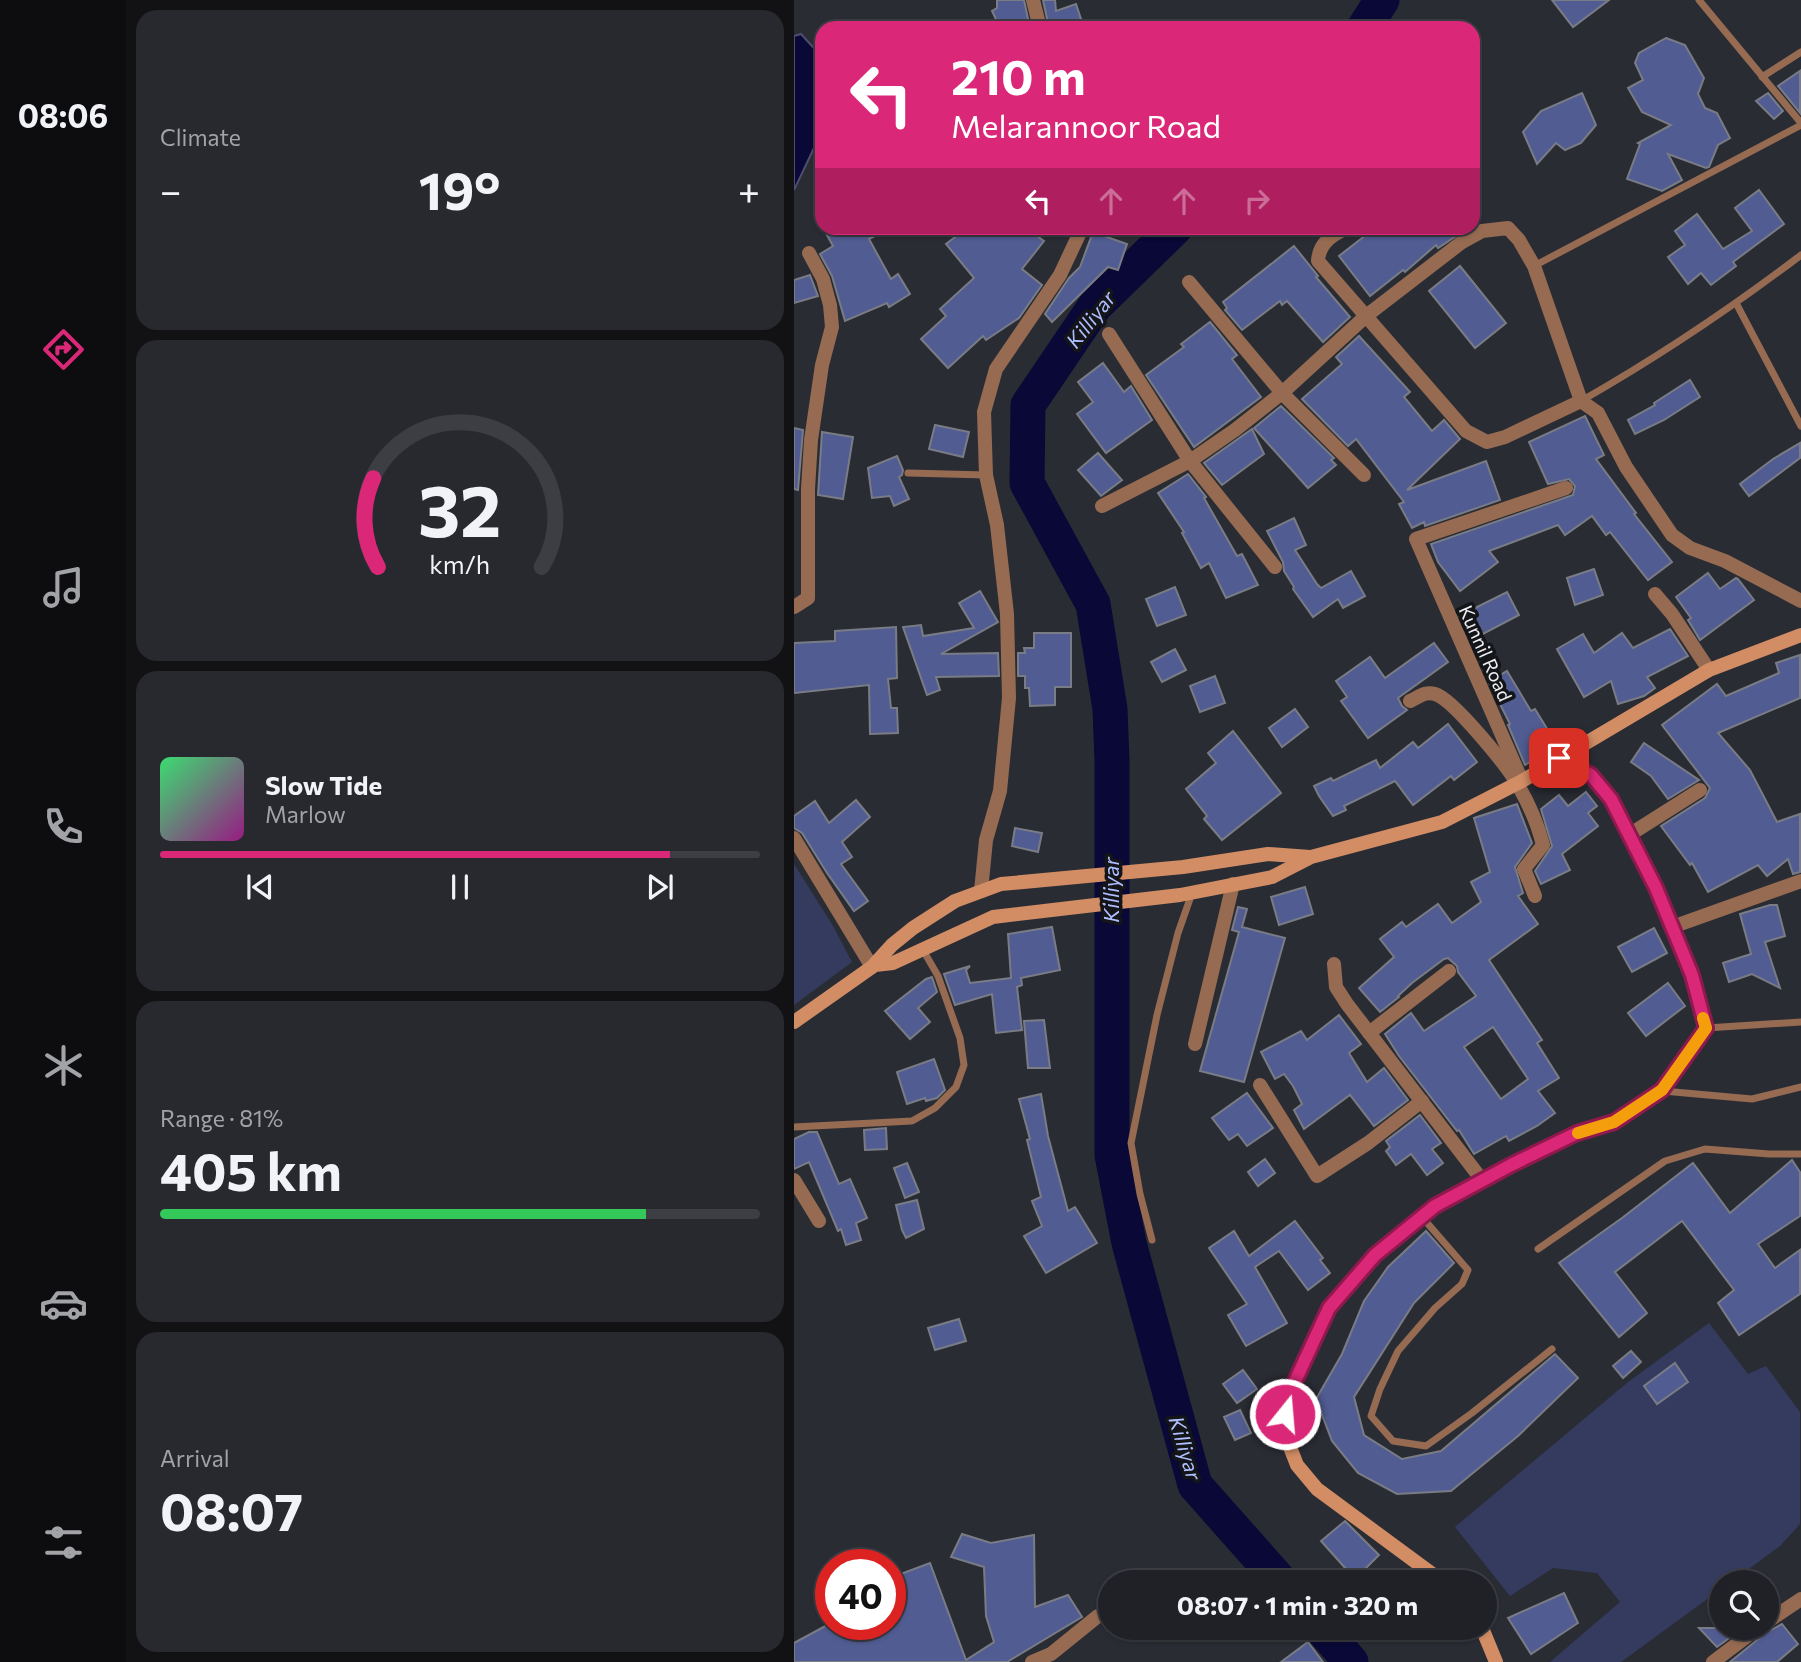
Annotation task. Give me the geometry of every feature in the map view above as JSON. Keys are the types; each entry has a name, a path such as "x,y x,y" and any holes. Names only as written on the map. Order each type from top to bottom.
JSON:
{"main road":[{"path":"873,966 893,963 992,918 1186,893 1272,877 1311,857 1442,822 1520,783 1709,670 1800,635"},
{"path":"1427,1570 1317,1489 1297,1465 1286,1437 1285,1414 1291,1390 1329,1308 1375,1255 1435,1206 1577,1133 1614,1122 1662,1090 1706,1028 1692,975 1656,888 1611,799 1591,775 1559,758"},
{"path":"794,1022 873,966 892,945 913,928 955,901 1001,884 1182,867 1268,854 1311,857"},
{"path":"1487,1640 1496,1662"}],"street":[{"path":"1033,0 1038,21"},
{"path":"1480,232 1508,228 1519,240 1534,266 1581,401 1598,412 1626,467 1672,535 1690,548 1725,561 1800,601"},
{"path":"981,891 986,840 1000,791 1009,698 1007,614 997,524 986,475 984,412 995,369 1060,275 1079,235"},
{"path":"1335,235 1327,240 1318,252 1318,261 1466,431 1487,442 1505,437 1581,401"},
{"path":"1102,506 1190,461 1235,430 1282,393 1366,316 1475,235"},
{"path":"794,607 808,598 811,440 822,365 832,327 823,279 809,253"},
{"path":"1189,282 1282,393 1364,475"},
{"path":"1109,334 1190,461 1275,567"},
{"name":"Kunnil Road","path":"1520,783 1416,539 1566,488"},
{"path":"1655,594 1672,614 1709,670"},
{"path":"1410,701 1426,693 1438,694 1465,718 1520,783 1543,845 1524,869 1535,896"},
{"path":"1629,835 1700,790"},
{"path":"794,838 873,966"},
{"path":"1672,927 1800,881"},
{"path":"1195,1044 1233,884"},
{"path":"1334,964 1335,987 1482,1180"},
{"path":"1369,1033 1449,971"},
{"path":"1260,1085 1317,1176 1369,1143 1422,1101"},
{"path":"794,1180 819,1222"},
{"path":"1779,1613 1800,1598"},
{"path":"1032,1662 1051,1654 1098,1616"},
{"path":"1713,1662 1742,1640"}],"lane":[{"path":"1534,266 1800,124 1699,0"},
{"path":"1762,77 1800,52"},
{"path":"1581,401 1644,365 1736,303 1800,255"},
{"path":"1736,303 1798,417 1800,426"},
{"path":"908,472 986,475"},
{"path":"1152,1240 1131,1143 1157,1015 1186,893"},
{"path":"794,1126 912,1121 935,1108 956,1087 964,1065 960,1038 938,976 922,949"},
{"path":"1706,1028 1800,1022"},
{"path":"1662,1090 1752,1099 1800,1087"},
{"path":"1538,1249 1665,1161 1705,1149 1800,1154"},
{"path":"1422,1217 1468,1270 1462,1284 1435,1308 1398,1351 1380,1389 1371,1416 1393,1441 1426,1446 1552,1349"}],"shaded area":[{"path":"801,34 815,49 815,146 794,190 794,36"},
{"path":"794,864 852,962 794,1005"},
{"path":"1709,1323 1748,1374 1766,1366 1800,1412 1800,1524 1780,1546 1747,1570 1709,1570 1709,1598 1621,1662 1550,1662 1620,1602 1597,1573 1553,1568 1510,1596 1497,1580 1497,1570 1489,1570 1455,1527 1628,1382"}],"building":[{"path":"997,0 1024,0 1028,21 997,21 992,11 997,8"},
{"path":"1043,0 1055,0 1056,11 1076,4 1082,21 1048,21"},
{"path":"1552,0 1609,0 1573,27"},
{"path":"1666,38 1685,45 1704,78 1698,94 1705,108 1717,113 1730,138 1718,145 1709,167 1706,168 1668,154 1682,180 1662,191 1627,179 1640,144 1638,143 1671,125 1642,112 1628,88 1643,80 1635,63 1639,53"},
{"path":"1800,71 1800,113 1778,86"},
{"path":"1582,93 1596,125 1581,143 1565,150 1556,143 1537,164 1523,132 1541,111"},
{"path":"1768,93 1783,111 1774,119 1756,101"},
{"path":"1759,190 1784,224 1733,262 1736,266 1711,285 1701,273 1688,284 1668,257 1685,245 1675,231 1697,214 1723,249 1752,231 1735,208"},
{"path":"827,235 877,235 869,239 891,279 898,274 910,294 889,307 887,303 845,321 832,276 820,254 833,246"},
{"path":"958,235 1036,235 1044,241 1022,269 1042,285 1019,318 986,340 983,336 948,368 921,339 946,316 940,309 974,278 946,244"},
{"path":"1092,235 1102,235 1127,244 1118,270 1108,267 1052,322 1045,314 1069,278 1080,267"},
{"path":"1366,235 1458,235 1438,248 1436,245 1405,272 1403,270 1370,296 1339,256"},
{"path":"1294,246 1350,317 1323,342 1287,301 1282,305 1280,301 1242,330 1225,310 1227,308 1223,302"},
{"path":"1460,266 1506,323 1475,348 1429,291"},
{"path":"810,275 818,296 794,303 794,280"},
{"path":"1210,322 1237,355 1232,359 1261,397 1194,447 1146,375 1184,347 1181,344"},
{"path":"1359,336 1410,392 1404,397 1432,431 1444,420 1460,439 1407,490 1486,461 1500,500 1412,528 1399,504 1404,502 1356,439 1348,446 1302,399 1342,364 1336,357"},
{"path":"1103,363 1124,392 1131,386 1152,420 1106,453 1077,414 1093,402 1078,382"},
{"path":"1690,380 1700,397 1664,420 1635,434 1628,420"},
{"path":"1281,406 1334,458 1331,460 1336,465 1308,488 1254,428"},
{"path":"1585,416 1604,455 1596,459 1672,562 1648,580 1610,532 1606,535 1592,516 1565,535 1558,525 1489,551 1498,562 1460,591 1438,562 1431,544 1573,495 1575,486 1569,479 1548,484 1529,442"},
{"path":"935,425 969,432 963,457 929,449"},
{"path":"794,428 803,430 798,490 794,489"},
{"path":"1252,429 1264,454 1222,485 1204,463"},
{"path":"822,432 853,437 843,499 818,495"},
{"path":"1800,443 1800,458 1749,496 1740,484"},
{"path":"1098,453 1122,480 1101,496 1078,470"},
{"path":"897,456 903,470 899,477 909,499 894,506 890,496 872,498 868,468"},
{"path":"1188,474 1206,497 1204,498 1237,556 1242,554 1258,585 1226,598 1209,563 1201,568 1182,533 1184,532 1158,493"},
{"path":"1294,518 1306,545 1295,550 1317,584 1321,588 1351,571 1365,596 1343,608 1338,599 1313,617 1293,589 1267,531"},
{"path":"1594,569 1603,595 1575,605 1567,578"},
{"path":"1708,573 1720,589 1738,579 1754,600 1700,640 1688,620 1691,618 1676,597"},
{"path":"1175,587 1186,615 1157,626 1146,599"},
{"path":"980,591 998,622 941,654 998,653 999,676 936,677 940,690 927,695 903,627 921,625 923,636 974,628 959,603"},
{"path":"1507,592 1519,615 1483,634 1471,610"},
{"path":"896,627 897,678 888,679 891,708 897,708 898,733 870,734 869,685 794,693 794,643 835,641 835,631"},
{"path":"1670,629 1688,656 1647,677 1655,688 1644,696 1618,704 1611,681 1584,697 1557,649 1583,634 1594,653 1622,633 1633,648"},
{"path":"1034,633 1071,633 1071,687 1055,687 1055,705 1030,706 1025,676 1018,676 1018,653 1025,653 1024,648 1034,648"},
{"path":"1434,643 1448,662 1398,698 1407,710 1368,738 1341,701 1347,697 1336,681 1370,657 1385,678"},
{"path":"1175,649 1186,670 1162,682 1151,662"},
{"path":"1800,655 1800,698 1718,733 1750,770 1777,822 1800,814 1800,872 1793,874 1788,859 1767,876 1758,865 1708,892 1692,863 1690,865 1661,826 1705,798 1710,788 1662,725 1717,684 1726,696 1779,673 1776,663"},
{"path":"1507,671 1531,711 1535,709 1557,745 1525,765 1508,725 1510,724 1489,682"},
{"path":"1215,676 1225,703 1200,712 1190,686"},
{"path":"1295,709 1308,727 1282,747 1269,728"},
{"path":"1448,724 1477,762 1454,780 1451,776 1413,805 1395,781 1344,806 1346,810 1333,816 1319,796 1314,786 1331,778 1333,781 1376,760 1380,768 1413,742 1418,748"},
{"path":"1233,731 1281,793 1222,840 1204,819 1207,816 1186,789 1216,763 1208,753"},
{"path":"1644,743 1699,780 1668,799 1651,776 1631,762"},
{"path":"1586,792 1597,806 1588,813 1598,826 1562,854 1570,870 1541,884 1535,871 1552,846 1541,809 1559,795 1568,806"},
{"path":"856,800 870,817 842,842 852,857 841,864 868,901 854,911 802,833 794,828 794,816 815,801 829,823"},
{"path":"1517,804 1532,843 1515,867 1523,893 1518,896 1538,924 1489,960 1542,1040 1537,1043 1559,1078 1538,1091 1555,1113 1509,1141 1506,1136 1474,1154 1459,1130 1457,1131 1399,1056 1385,1034 1411,1013 1424,1031 1476,996 1458,972 1457,966 1448,958 1444,959 1380,1012 1359,988 1394,957 1380,939 1402,922 1406,927 1438,904 1452,923 1481,902 1471,882 1490,872 1474,818","holes":["1493,1027 1528,1079 1501,1099 1464,1047"]},
{"path":"1015,828 1042,833 1038,852 1012,846"},
{"path":"1305,887 1313,914 1279,925 1271,897"},
{"path":"1777,905 1785,936 1765,942 1780,988 1752,974 1729,982 1723,963 1751,954 1740,914"},
{"path":"1238,907 1247,909 1242,927 1285,938 1244,1082 1200,1071 1239,932 1232,930"},
{"path":"1052,927 1060,970 1021,978 1022,985 1017,987 1022,1030 996,1033 992,994 955,1005 944,974 970,966 966,970 970,983 1011,978 1008,934"},
{"path":"1654,928 1667,953 1632,972 1618,947"},
{"path":"932,977 937,992 918,1008 930,1022 910,1039 885,1011"},
{"path":"1668,983 1685,1006 1646,1036 1628,1013"},
{"path":"1339,1015 1361,1044 1349,1053 1367,1082 1384,1068 1408,1100 1374,1126 1350,1095 1304,1129 1294,1110 1302,1104 1293,1086 1284,1074 1275,1079 1261,1052 1301,1031 1307,1040"},
{"path":"1044,1020 1050,1068 1028,1068 1024,1021"},
{"path":"934,1059 945,1090 937,1098 926,1101 925,1098 907,1104 897,1072"},
{"path":"1247,1093 1273,1128 1247,1146 1238,1134 1229,1140 1212,1118"},
{"path":"1041,1094 1048,1136 1068,1211 1075,1207 1097,1243 1046,1273 1024,1236 1042,1226 1032,1201 1041,1197 1019,1099"},
{"path":"1420,1115 1441,1143 1432,1149 1443,1163 1427,1175 1411,1154 1396,1165 1386,1151 1390,1147 1386,1141"},
{"path":"886,1128 887,1149 865,1150 864,1130"},
{"path":"809,1132 817,1132 839,1184 850,1179 867,1218 856,1223 861,1240 846,1245 809,1162 794,1169 794,1139"},
{"path":"1265,1159 1275,1173 1258,1186 1248,1172"},
{"path":"1792,1160 1800,1172 1800,1216 1758,1244 1775,1268 1800,1250 1800,1294 1739,1335 1718,1303 1734,1290 1682,1221 1615,1272 1647,1313 1619,1337 1559,1263 1693,1163 1730,1213"},
{"path":"907,1163 919,1192 905,1198 894,1168"},
{"path":"917,1200 924,1229 906,1238 896,1205"},
{"path":"1295,1221 1323,1258 1320,1260 1330,1273 1308,1290 1279,1251 1255,1267 1287,1323 1246,1346 1228,1315 1247,1304 1209,1248 1234,1231 1249,1256"},
{"path":"1426,1231 1454,1263 1414,1303 1354,1397 1364,1435 1402,1459 1441,1451 1555,1354 1578,1378 1518,1436 1451,1491 1397,1494 1358,1473 1332,1441 1316,1399 1342,1354 1364,1301 1388,1267"},
{"path":"959,1319 966,1341 935,1350 928,1328"},
{"path":"1631,1351 1641,1362 1623,1378 1613,1366"},
{"path":"1675,1363 1688,1382 1657,1404 1644,1386"},
{"path":"1243,1370 1257,1389 1237,1403 1223,1384"},
{"path":"1240,1410 1251,1433 1235,1440 1224,1417"},
{"path":"1345,1521 1379,1555 1364,1570 1347,1570 1321,1541"},
{"path":"962,1534 991,1543 1034,1535 1035,1607 1068,1595 1082,1617 1007,1662 794,1662 794,1643 815,1632 815,1640 906,1640 906,1572 930,1563 966,1660 994,1642 986,1616 984,1567 951,1557"},
{"path":"1564,1593 1578,1623 1531,1654 1508,1618"},
{"path":"1782,1624 1798,1644 1777,1662 1730,1662 1757,1640 1779,1640 1779,1626"},
{"path":"1699,1628 1709,1628 1709,1639"},
{"path":"1710,1640 1727,1640 1717,1647"},
{"path":"1308,1642 1323,1662 1281,1662"}],"waterway":[{"name":"Killiyar","path":"1368,21 1382,0"},
{"name":"Killiyar","path":"1168,235 1095,306 1028,405 1027,483 1093,604 1110,709 1112,1155 1129,1243 1195,1485 1270,1570"},
{"name":"Killiyar","path":"1332,1640 1351,1662"}],"slow traffic":[{"path":"1578,1133 1614,1122 1662,1090 1706,1028 1703,1018"}],"route":[{"path":"1285,1414 1291,1390 1329,1308 1375,1255 1435,1206 1577,1133 1614,1122 1662,1090 1706,1028 1692,975 1656,888 1611,799 1591,775 1559,758"}]}
